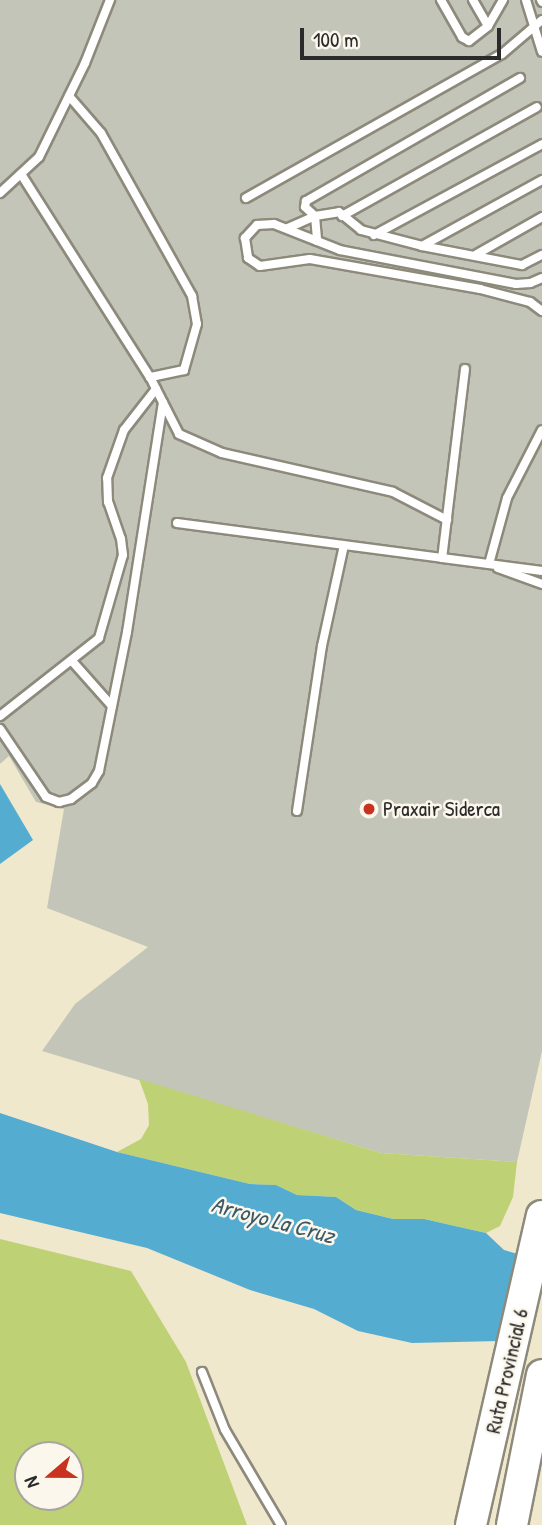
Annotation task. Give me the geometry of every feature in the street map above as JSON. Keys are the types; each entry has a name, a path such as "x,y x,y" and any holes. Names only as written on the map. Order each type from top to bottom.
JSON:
{"highway":[{"name":"Ruta Provincial 6","path":"471,1525 542,1216"},
{"path":"458,1525 511,1357"},
{"name":"Ruta Provincial 6","path":"512,1525 542,1375"}],"lane":[{"path":"0,194 39,157 69,96 110,0"},
{"path":"441,0 462,37 468,41 476,38 488,26 503,0"},
{"path":"473,0 488,26"},
{"path":"526,0 542,52"},
{"path":"246,198 502,54 532,25 542,20"},
{"path":"315,216 308,213 306,201 520,78"},
{"path":"69,96 101,133 192,296 197,324 184,370 150,377"},
{"path":"342,216 537,107"},
{"path":"374,235 542,144"},
{"path":"21,174 150,377 179,434 222,453 393,492 446,520"},
{"path":"422,246 542,180"},
{"path":"288,228 315,216 333,212 374,235 422,246 477,254 522,265 542,255"},
{"path":"315,216 317,241"},
{"path":"477,254 542,217"},
{"path":"542,278 530,283 516,284 340,250 288,228 257,225 245,239 248,258 260,266 310,258 480,289 530,302 542,311"},
{"path":"442,558 465,369"},
{"path":"0,716 99,638 122,555 121,539 108,502 107,478 124,430 156,389"},
{"path":"0,729 46,797 59,802 81,792 99,771 163,403"},
{"path":"489,564 507,498 542,430"},
{"path":"177,523 542,571"},
{"path":"297,811 322,646 344,545"},
{"path":"489,564 542,584"},
{"path":"72,661 112,706"},
{"path":"202,1371 225,1430 281,1525"}],"shaded area":[{"path":"0,0 542,0 542,1051 517,1162 381,1153 42,1051 75,1004 148,947 47,908 64,809 36,802 9,756 0,764"}],"green space":[{"path":"139,1079 381,1153 517,1162 513,1197 500,1226 486,1233 424,1219 393,1219 356,1210 336,1197 297,1195 276,1185 250,1184 117,1152 141,1139 149,1125 148,1104"},
{"path":"0,1239 131,1271 186,1362 247,1525 0,1525"}],"water":[{"path":"0,784 33,840 0,864"},
{"name":"Arroyo La Cruz","path":"0,1113 117,1152 250,1184 276,1185 297,1195 336,1197 356,1210 393,1219 424,1219 486,1233 504,1250 518,1254 499,1341 412,1343 358,1331 314,1309 250,1290 147,1248 0,1213"}],"place":[{"name":"Praxair Siderca","path":"369,809"}]}
